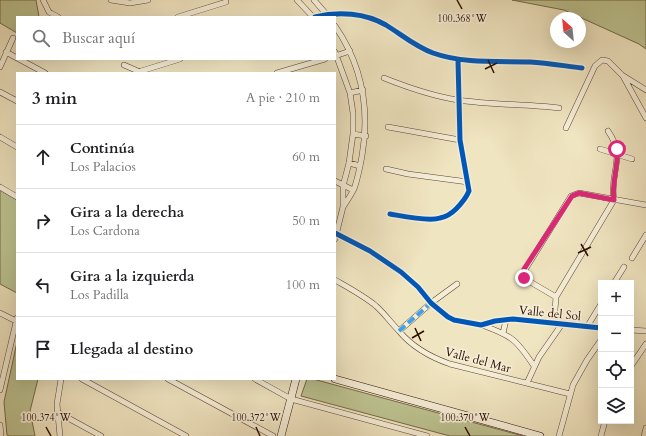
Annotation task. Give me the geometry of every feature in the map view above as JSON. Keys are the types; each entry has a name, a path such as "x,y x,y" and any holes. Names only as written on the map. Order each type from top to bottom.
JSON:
{"street":[{"path":"43,0 49,12 56,16"},
{"path":"111,0 130,3 148,0"},
{"path":"314,0 328,16 364,16 386,25 411,42 433,53 458,60 531,62 582,68"},
{"path":"299,1 313,16"},
{"path":"181,16 226,2"},
{"path":"336,28 350,51 363,90 366,116 366,136 360,166 353,190 343,207 336,232"},
{"path":"0,67 13,38"},
{"path":"343,207 343,186 349,163 353,134 350,93 336,54 350,51"},
{"path":"6,52 16,57"},
{"path":"22,60 43,72"},
{"path":"124,65 140,72 177,60"},
{"path":"280,72 322,60"},
{"path":"390,214 432,220 439,219 453,212 461,204 469,191 460,140 458,60"},
{"path":"566,128 595,66 598,62 605,60 615,67 622,75 646,118"},
{"path":"622,75 646,90"},
{"path":"384,78 412,89 459,100 538,105 559,108"},
{"path":"350,93 363,90"},
{"path":"0,92 16,100"},
{"path":"388,127 460,140"},
{"path":"554,323 556,297 614,200 613,185 618,155 616,144 608,131"},
{"path":"353,134 366,136"},
{"path":"0,138 16,146"},
{"path":"600,149 632,159"},
{"path":"349,163 360,166"},
{"path":"386,169 408,174 468,182"},
{"path":"336,182 353,190"},
{"path":"0,187 16,196"},
{"path":"556,297 524,278 523,273 574,194 579,193 646,205"},
{"name":"Valle del Sol","path":"336,235 370,251 401,272 418,287 431,303 448,317 467,323 482,325 513,319 598,328"},
{"path":"632,258 646,235"},
{"path":"616,280 624,267"},
{"name":"Valle del Mar","path":"336,281 378,307 412,344 436,359 450,364 570,394"},
{"path":"399,331 431,303 457,284"},
{"path":"587,327 598,309"},
{"path":"0,313 16,320 0,390"},
{"path":"504,333 506,320"},
{"path":"527,383 534,366 562,324"},
{"path":"482,325 504,333 518,343 534,366"},
{"path":"634,330 646,331"},
{"path":"634,362 646,344"},
{"path":"559,436 570,394 576,378 598,345"},
{"path":"0,357 6,360"},
{"path":"336,379 540,436"},
{"path":"60,436 56,412 61,380"},
{"path":"84,380 186,436"},
{"path":"170,380 273,436"},
{"path":"257,380 291,399 427,436"},
{"path":"281,436 296,380"},
{"path":"56,412 100,436"},
{"path":"601,436 604,424"},
{"path":"0,425 1,436"},
{"path":"644,436 646,428"}],"green space":[{"path":"0,0 36,0 39,16 16,16 16,32 0,23"},
{"path":"512,0 646,0 646,49 639,44 586,20 586,12 568,12"},
{"path":"0,190 16,199 16,292 0,284"},
{"path":"16,347 16,380 38,380 30,411 35,436 7,435 4,402"},
{"path":"307,380 317,380 523,436 450,436 301,396"}],"marked path":[{"path":"399,331 431,303"}],"cycle path":[{"path":"320,16 352,14 369,18 386,25 415,44 445,57 481,61 536,62 582,68"},
{"path":"390,214 423,219 435,219 449,215 467,196 469,191 460,140 458,60"},
{"path":"336,234 370,251 401,272 418,287 431,303 454,320 481,325 495,321 513,319 598,328"}],"route":[{"path":"524,278 524,269 574,194 579,193 614,200 613,185 618,155 617,149"}]}
